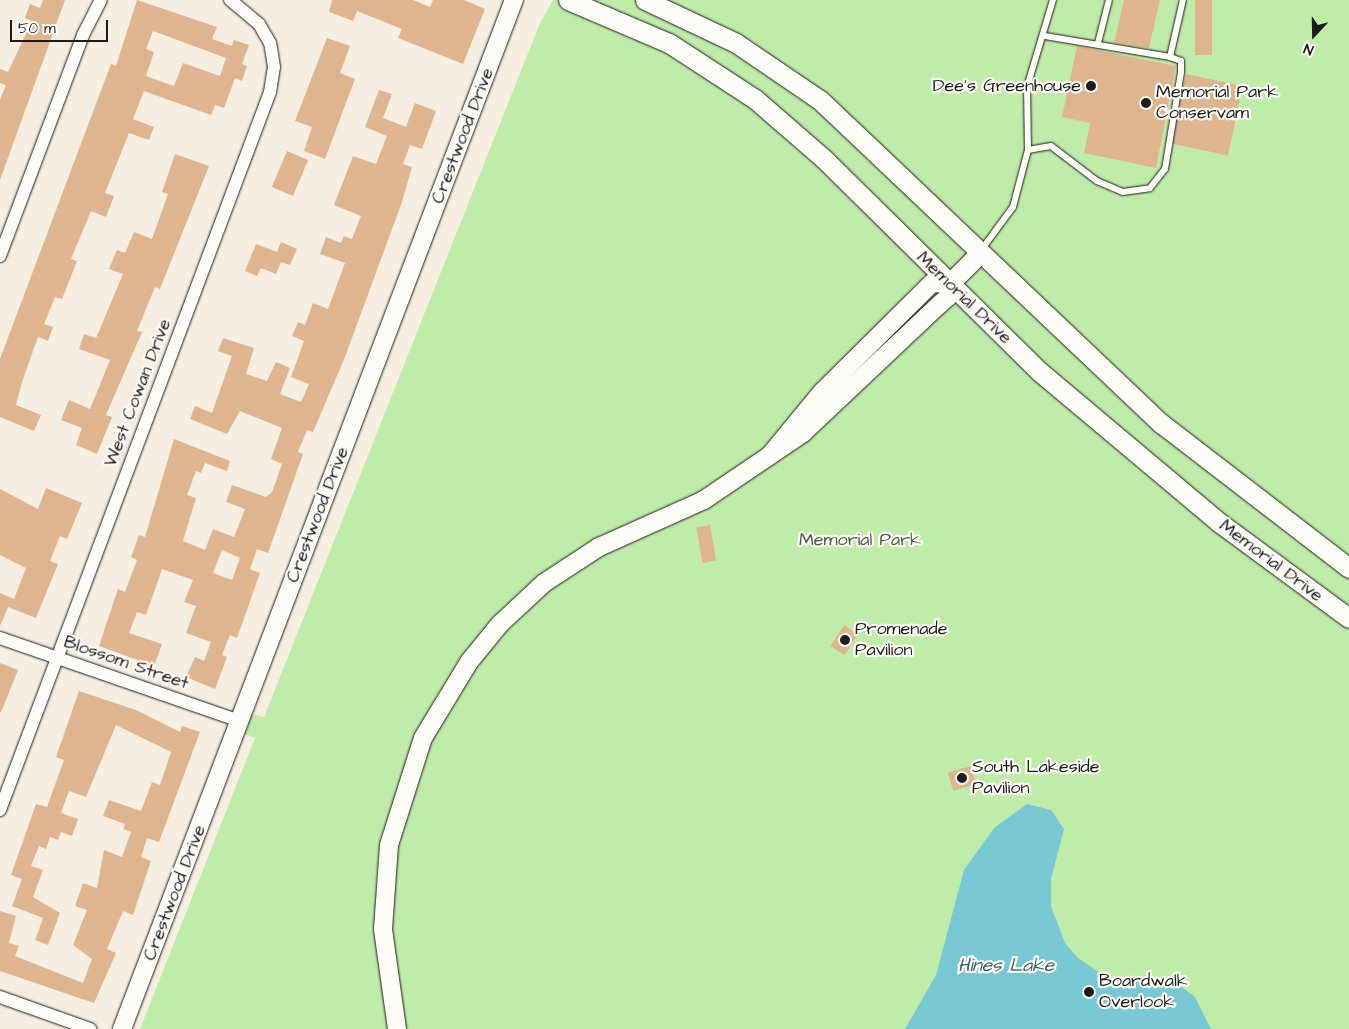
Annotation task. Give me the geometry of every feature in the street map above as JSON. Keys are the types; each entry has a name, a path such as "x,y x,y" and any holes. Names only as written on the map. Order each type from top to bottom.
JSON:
{"main road":[{"name":"Memorial Drive","path":"568,0 669,43 755,99 824,159 949,284 1131,451 1349,618"},
{"path":"645,0 736,43 820,100 979,254 1162,424 1349,568"},
{"path":"949,284 979,254"}],"street":[{"path":"0,256 83,35 101,0"},
{"name":"West Cowan Drive","path":"0,810 270,92 274,67 270,43 259,24 230,0"},
{"name":"Crestwood Drive","path":"122,1029 514,0"},
{"path":"397,1029 384,929 388,853 412,765 452,687 500,624 544,583 599,547 704,500 770,455 851,391 948,297 949,284"},
{"name":"Blossom Street","path":"0,638 240,721"},
{"path":"0,997 90,1029"}],"lane":[{"path":"979,254 1013,207 1028,150 1024,105 1032,64 1045,36 1053,0"},
{"path":"1098,43 1109,0"},
{"path":"1170,57 1182,0"},
{"path":"1028,150 1051,146 1097,181 1123,192 1150,188 1165,168 1181,72 1181,61 1170,57 1098,43 1045,36"}],"green space":[{"name":"Memorial Park","path":"553,0 1349,0 1349,1029 140,1029 255,738 244,734 252,714 264,717 540,23"}],"water":[{"name":"Hines Lake","path":"1027,804 1051,810 1064,829 1051,879 1051,906 1065,943 1078,958 1112,981 1166,982 1183,988 1195,997 1211,1029 905,1029 936,975 964,870 994,828"}],"building":[{"path":"43,0 65,0 0,180 0,100 6,85 0,83 0,69 8,72 32,21 25,18 30,4 40,8"},
{"path":"137,0 217,27 212,39 232,46 234,40 249,45 242,64 247,66 242,81 235,78 224,108 215,105 211,115 144,91 133,119 154,127 149,140 129,133 105,193 114,196 106,217 91,211 71,259 77,261 62,299 55,297 44,324 53,327 48,341 38,337 22,382 16,405 41,415 34,431 0,417 0,359 111,64 116,66","holes":["153,31 226,58 220,76 183,63 174,86 146,76 154,52 146,49"]},
{"path":"332,0 413,0 430,7 433,0 464,0 485,9 463,64 398,38 402,29 357,11 353,21 329,12"},
{"path":"1124,0 1160,0 1149,48 1114,43"},
{"path":"1195,0 1212,0 1212,55 1195,55"},
{"path":"327,38 350,46 340,73 355,79 325,159 304,151 312,127 295,121"},
{"path":"1077,46 1176,66 1156,168 1084,153 1090,123 1062,117"},
{"path":"1186,74 1243,86 1228,156 1171,143"},
{"path":"379,90 392,94 383,118 406,127 415,103 436,111 422,149 410,145 403,164 412,167 402,202 345,357 313,432 307,430 298,452 303,454 268,553 257,549 250,569 260,573 237,638 230,635 222,655 227,657 215,689 186,677 195,657 204,661 211,642 186,633 196,606 184,602 193,580 162,569 146,615 137,612 129,633 162,644 154,666 99,646 118,589 125,592 137,560 131,557 139,535 145,537 174,439 230,461 227,471 205,463 201,473 196,471 187,495 196,498 183,541 205,550 213,529 234,537 245,509 226,502 232,485 266,497 272,492 282,464 271,459 282,428 240,411 227,434 190,419 195,406 212,413 232,356 218,351 223,338 254,348 246,374 267,381 276,362 290,368 280,394 301,402 309,384 291,377 304,341 292,336 298,322 305,325 313,303 328,309 345,263 320,254 326,237 341,243 344,236 352,239 361,216 334,205 353,156 376,164 387,136 365,127","holes":["222,550 240,558 232,580 213,573"]},
{"path":"287,151 308,160 293,196 272,187"},
{"path":"175,154 209,166 160,289 155,287 137,331 142,332 106,415 112,417 97,454 76,445 82,428 61,420 69,400 90,409 110,360 79,349 84,334 96,338 123,274 109,269 117,250 125,253 134,232 152,239 168,194 162,192"},
{"path":"281,242 297,249 290,265 281,262 276,274 261,268 257,276 245,271 256,244 277,252"},
{"path":"46,488 82,503 67,539 60,536 50,561 58,564 36,618 8,607 0,626 0,593 14,599 26,568 0,555 0,489 38,509"},
{"path":"710,525 716,560 702,563 696,527"},
{"name":"Promenade Pavilion","path":"844,625 858,634 845,655 830,646"},
{"path":"0,663 18,670 1,712 0,712"},
{"path":"79,691 136,710 180,732 182,726 200,732 159,842 147,838 141,857 151,861 133,915 123,911 107,949 116,953 94,1003 0,971 0,911 16,916 9,943 19,946 15,956 83,983 92,959 73,945 87,910 75,906 83,883 97,888 104,850 122,857 131,832 123,829 125,824 103,816 109,800 141,811 152,782 160,785 171,752 116,725 86,797 69,791 61,813 78,819 72,836 61,832 58,840 50,837 46,849 39,846 31,866 43,870 33,897 60,913 48,945 35,940 43,918 12,906 22,879 11,875 36,804 47,807 64,760 56,757"},
{"name":"South Lakeside Pavilion","path":"971,766 976,784 953,791 948,773"}],"place":[{"name":"Dee's Greenhouse","path":"1091,86"},
{"name":"Memorial Park Conservam","path":"1146,103"},
{"name":"Promenade Pavilion","path":"845,640"},
{"name":"South Lakeside Pavilion","path":"962,778"},
{"name":"Boardwalk Overlook","path":"1089,992"}]}
